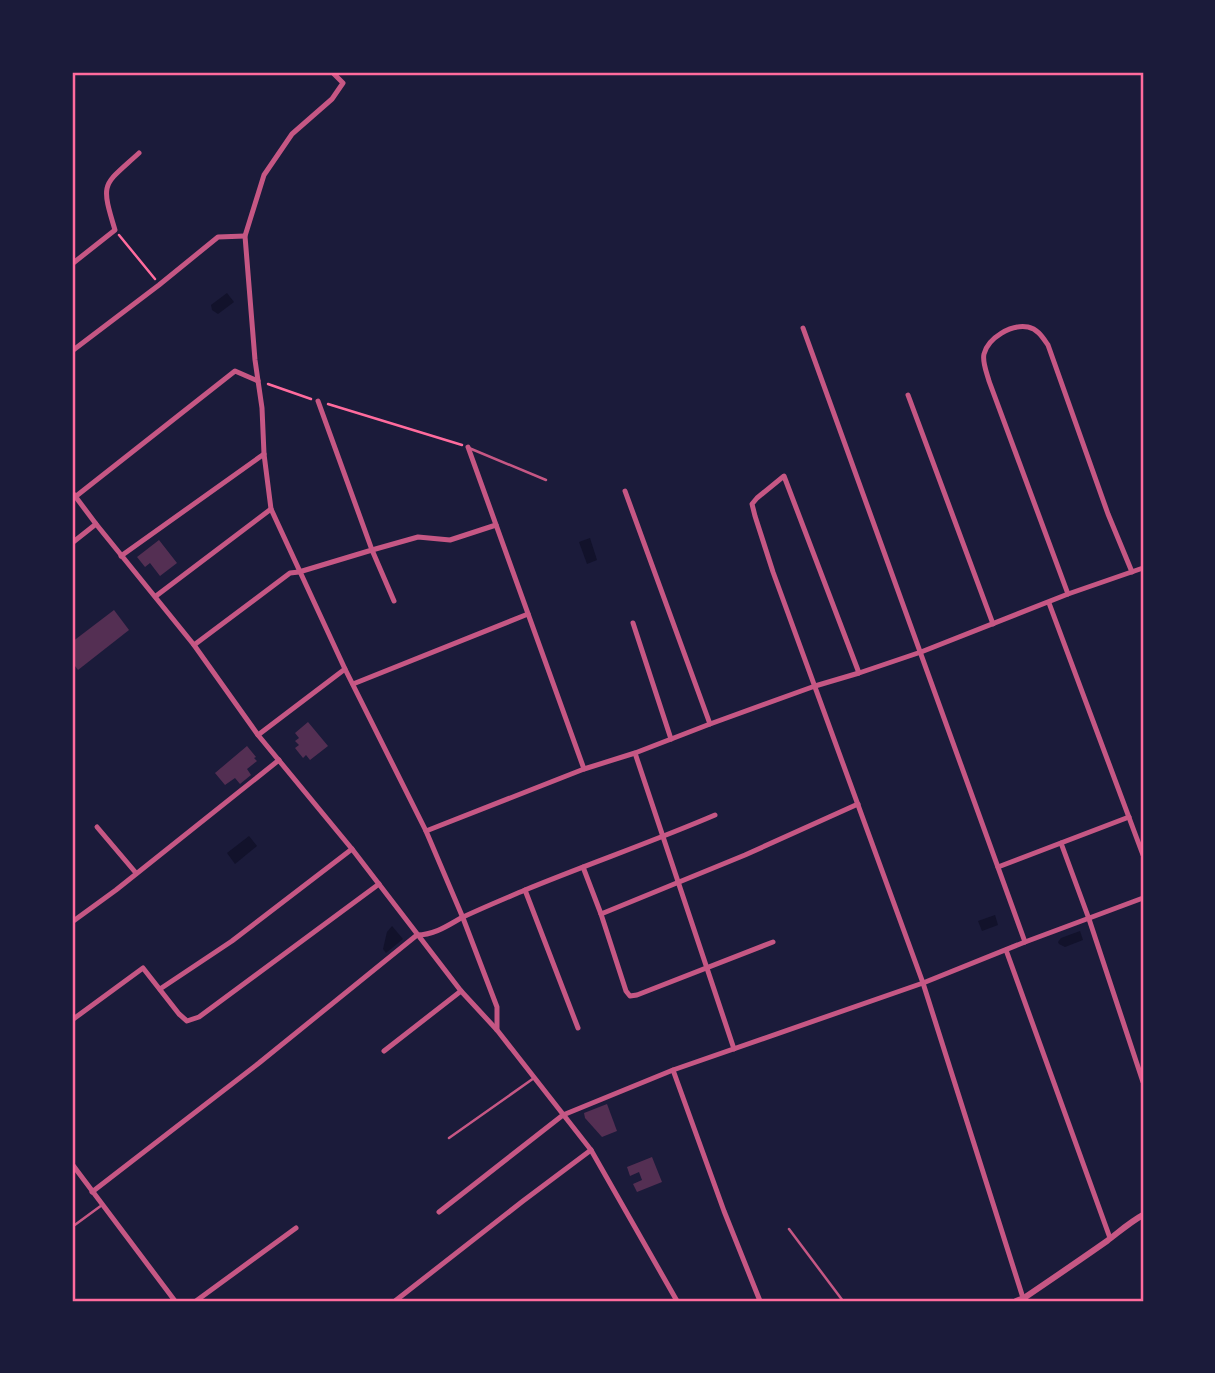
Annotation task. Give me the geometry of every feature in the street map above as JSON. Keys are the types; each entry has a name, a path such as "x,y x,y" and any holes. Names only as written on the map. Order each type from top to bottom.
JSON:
{"street":[{"path":"332,72 343,83 332,99 292,134 264,175 245,236 271,509 345,669 426,831 497,1007 496,1030"},
{"path":"72,264 115,230 106,199 109,180 139,153"},
{"path":"72,351 218,237 245,236"},
{"path":"1068,594 989,382 983,357 989,342 1010,330 1028,327 1040,333 1048,345 1108,514 1132,572"},
{"path":"803,328 1025,942"},
{"path":"258,381 235,371 74,495 194,645 258,735 591,1150 677,1301"},
{"path":"908,395 993,624"},
{"path":"318,401 372,550 394,601"},
{"path":"468,447 584,769"},
{"path":"121,556 264,454"},
{"path":"859,673 784,476 752,504 755,516 923,983 1024,1299"},
{"path":"625,491 710,724"},
{"path":"156,596 271,509"},
{"path":"72,543 96,524"},
{"path":"194,645 290,573 418,537 450,540 496,525"},
{"path":"426,831 584,769 635,753 815,686 921,652 1068,594 1143,568"},
{"path":"1049,603 1143,855"},
{"path":"353,684 528,614"},
{"path":"633,623 671,739"},
{"path":"258,735 345,669"},
{"path":"635,753 734,1049"},
{"path":"72,922 279,760"},
{"path":"601,914 746,855 858,804"},
{"path":"92,1192 259,1063 417,935 435,932 524,890 715,815"},
{"path":"998,867 1129,817"},
{"path":"97,827 136,873"},
{"path":"1061,843 1143,1082"},
{"path":"160,989 232,941 352,849"},
{"path":"583,867 629,996 773,942"},
{"path":"72,1020 143,968 187,1021 199,1017 379,884"},
{"path":"524,890 578,1027"},
{"path":"439,1212 563,1115 673,1070 923,983 1143,898"},
{"path":"1006,950 1110,1238"},
{"path":"384,1051 461,990"},
{"path":"673,1070 760,1301"},
{"path":"395,1301 591,1150"},
{"path":"72,1164 175,1301"},
{"path":"1016,1301 1024,1299 1143,1214"},
{"path":"196,1301 296,1228"}],"lane":[{"path":"468,447 546,481"},
{"path":"449,1138 534,1078"},
{"path":"72,1227 102,1205"},
{"path":"789,1229 843,1301"}],"path":[{"path":"115,230 159,285"},
{"path":"258,381 468,447"}],"shaded area":[{"path":"227,293 234,302 218,314 212,310 211,305"},
{"path":"590,538 597,560 587,564 579,542"},
{"path":"249,836 257,846 235,864 227,853"},
{"path":"995,915 998,925 982,931 978,921"},
{"path":"392,926 403,939 386,953 383,949 387,932"},
{"path":"1080,931 1083,940 1065,947 1059,944 1061,938"}],"building":[{"path":"159,540 177,563 160,576 150,563 145,567 137,557"},
{"path":"114,610 129,630 78,670 72,662 72,642"},
{"path":"308,722 328,746 310,760 306,755 303,758 295,748 299,745 295,741 299,738 295,733"},
{"path":"247,746 257,761 247,769 251,775 240,784 235,778 225,785 215,773"},
{"path":"607,1104 617,1131 602,1137 585,1118 584,1113"},
{"path":"652,1157 662,1182 637,1192 633,1184 642,1180 639,1172 630,1176 627,1167"}]}
